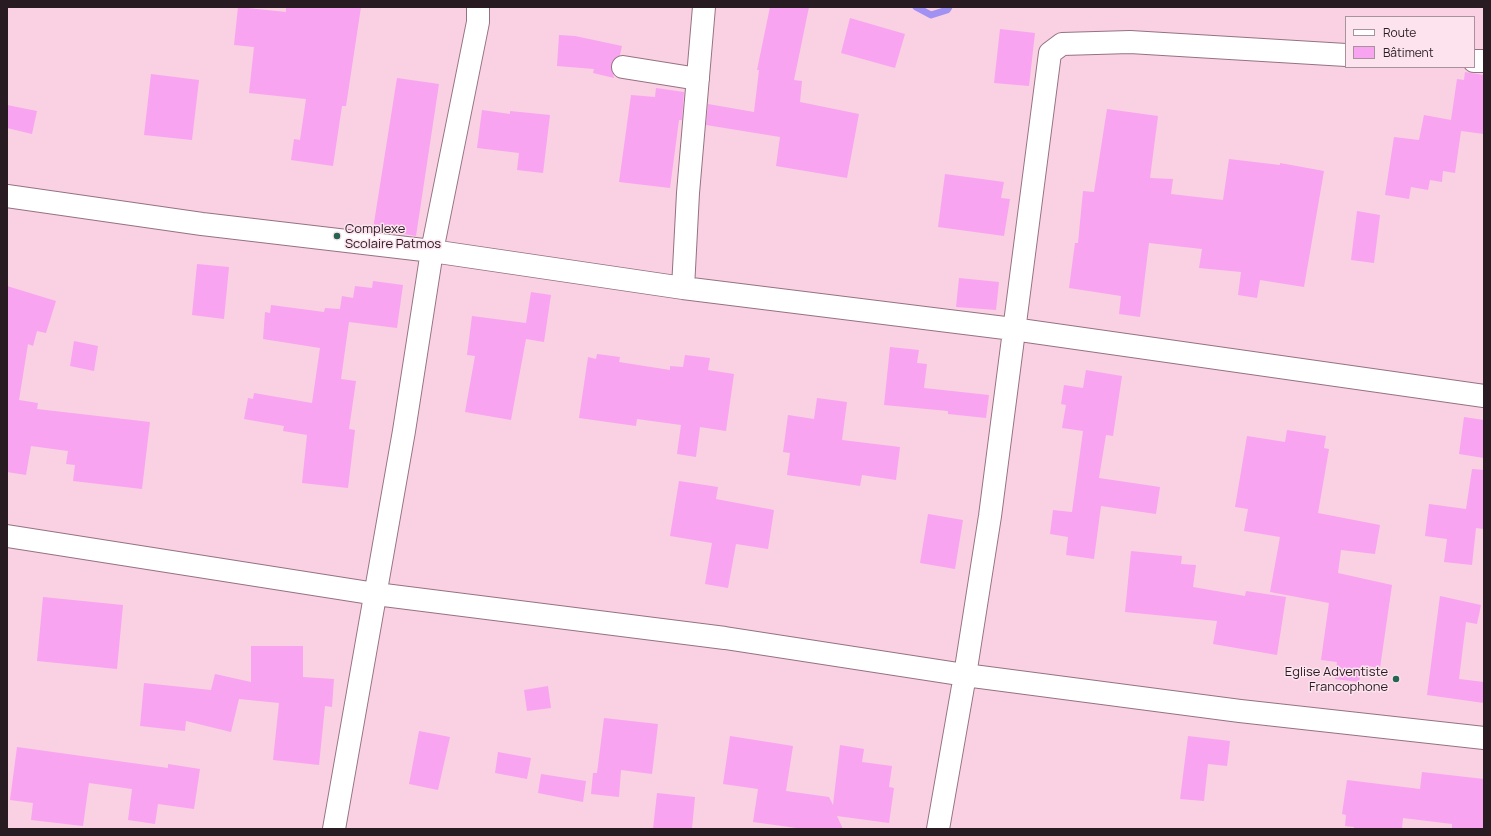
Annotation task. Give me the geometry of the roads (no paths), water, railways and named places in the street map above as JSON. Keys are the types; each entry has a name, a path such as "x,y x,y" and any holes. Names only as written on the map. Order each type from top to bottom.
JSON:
{"street":[{"path":"334,829 376,594 432,251 478,22 478,7"},
{"path":"683,288 688,193 704,7"},
{"path":"938,829 965,675 990,516 1050,53 1062,44 1130,42 1345,55"},
{"path":"623,67 698,78"},
{"path":"7,196 202,224 432,251 683,288 1014,329 1484,396"},
{"path":"7,536 376,594 725,638 965,675 1240,711 1484,738"}],"waterway":[{"path":"916,7 931,15 947,10 949,7"}],"place":[{"name":"Complexe Scolaire Patmos","path":"337,236"},
{"name":"Eglise Adventiste Francophone","path":"1396,679"}]}
